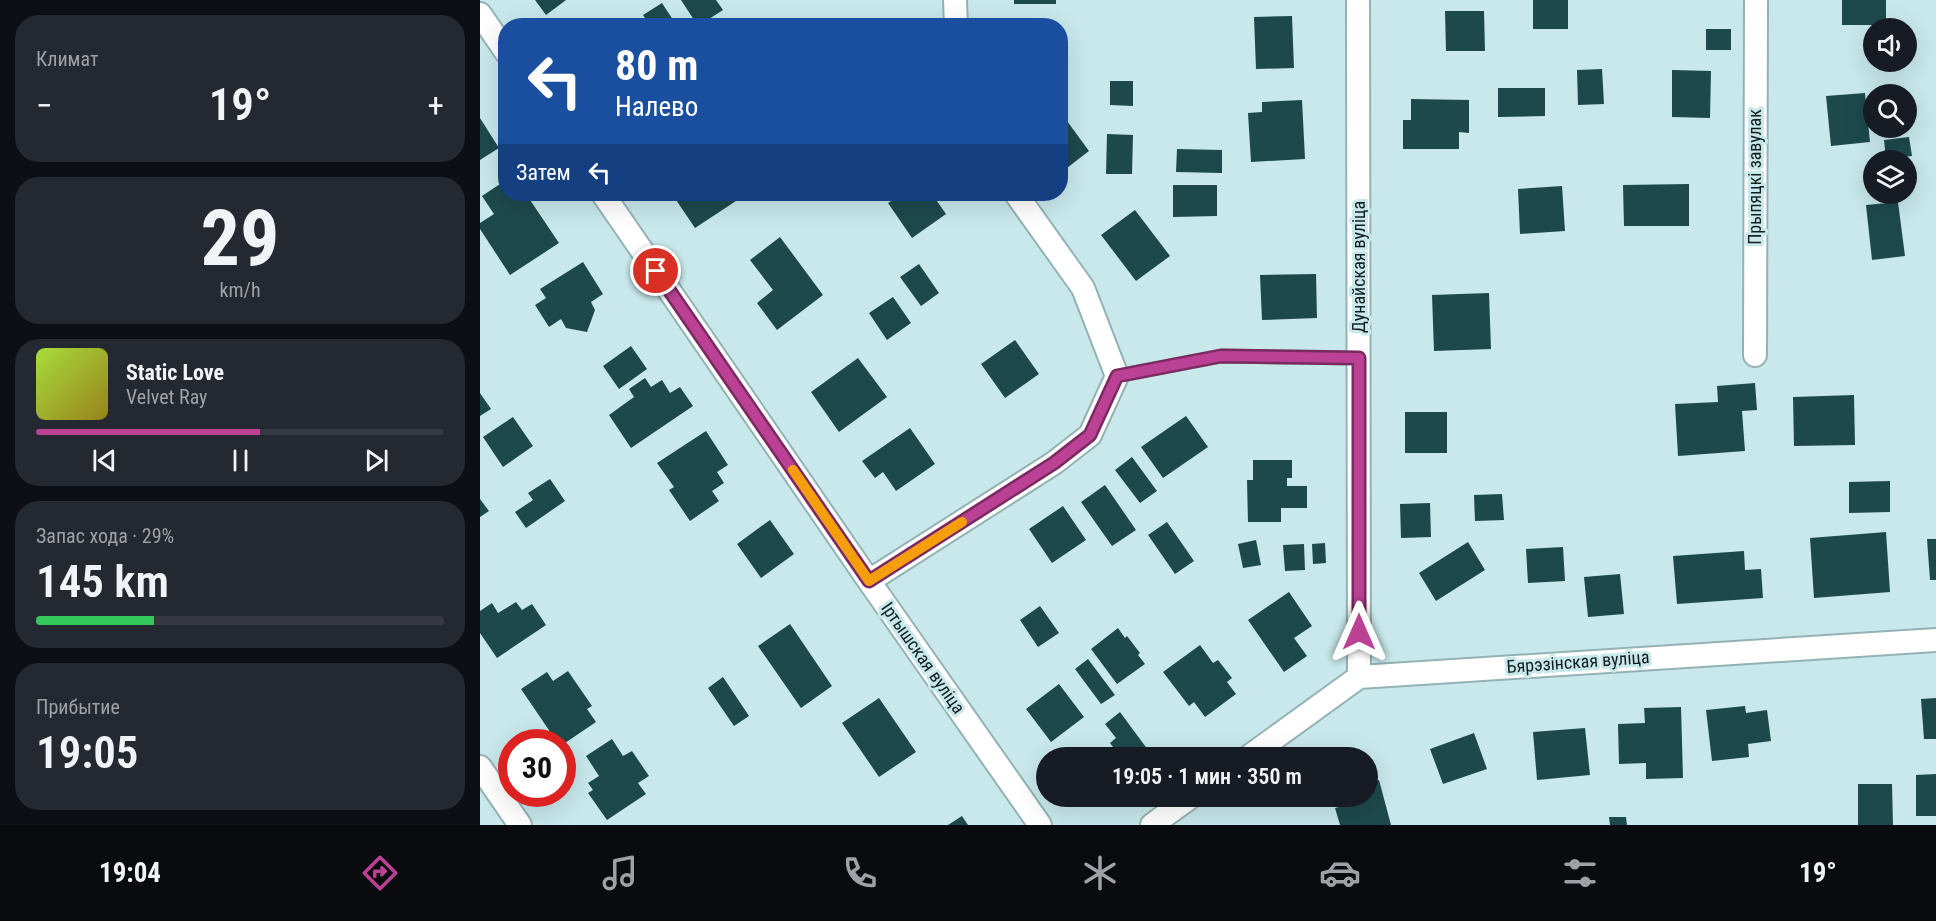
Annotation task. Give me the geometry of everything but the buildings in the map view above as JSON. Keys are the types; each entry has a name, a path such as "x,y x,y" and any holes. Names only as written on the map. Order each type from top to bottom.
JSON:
{"street":[{"path":"956,0 956,18"},
{"name":"Дунайская вуліца","path":"1358,0 1359,677"},
{"name":"Прыпяцкі завулак","path":"1755,355 1756,0"},
{"path":"480,14 498,40"},
{"name":"Іртышская вуліца","path":"608,201 1040,825"},
{"path":"869,581 1054,463 1090,435 1117,376 1083,288 1021,201"},
{"name":"Бярэзінская вуліца","path":"1359,677 1936,640"},
{"path":"1262,747 1359,677"},
{"path":"480,767 520,825"},
{"path":"1152,825 1177,807"}],"lane":[{"path":"1117,376 1221,356 1359,358"}],"slow traffic":[{"path":"793,470 869,581 962,522"}],"route":[{"path":"656,271 869,581 1054,463 1090,435 1117,376 1221,356 1359,358 1359,632"}]}
